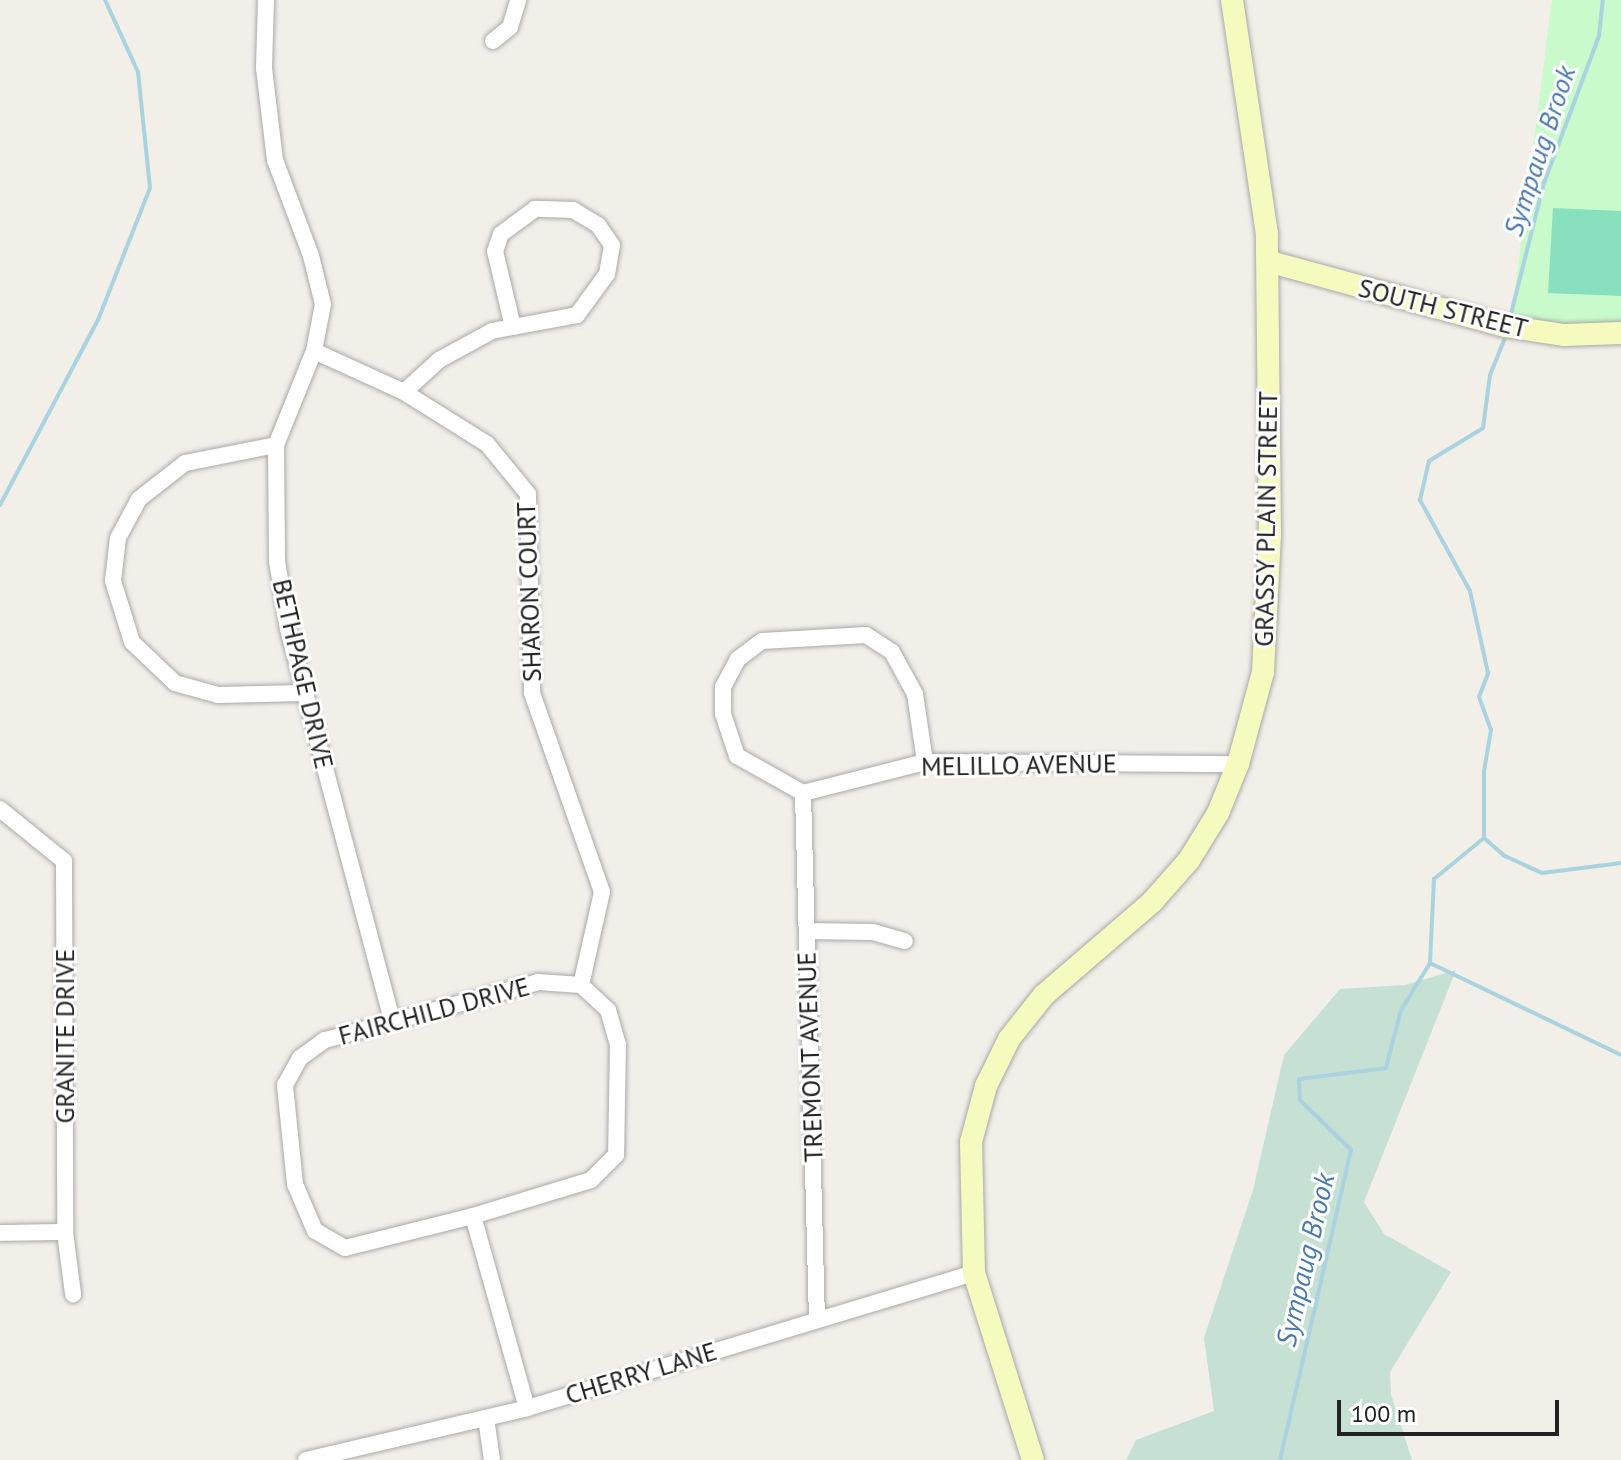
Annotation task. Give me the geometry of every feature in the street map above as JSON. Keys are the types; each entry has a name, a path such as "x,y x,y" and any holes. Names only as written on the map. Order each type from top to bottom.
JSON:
{"main road":[{"name":"GRASSY PLAIN STREET","path":"1033,1460 974,1273 971,1142 986,1086 1009,1039 1044,995 1152,902 1189,860 1218,813 1238,764 1263,672 1268,607 1267,261 1232,0"},
{"name":"SOUTH STREET","path":"1267,261 1505,326 1564,335 1621,333"}],"street":[{"name":"BETHPAGE DRIVE","path":"266,0 264,68 275,160 311,256 323,304 314,351 276,445 277,561 303,693 392,1021"},
{"path":"493,41 510,27 518,0"},
{"path":"404,392 439,360 492,331 577,315 593,299 607,274 612,245 598,225 573,210 535,209 501,234 495,251 513,327"},
{"name":"SHARON COURT","path":"314,351 404,392 487,444 528,494 532,693 602,892 581,985"},
{"path":"276,445 185,463 139,499 118,538 113,581 132,642 175,683 218,695 303,693"},
{"path":"803,793 737,756 723,714 723,687 733,668 762,641 866,635 892,652 915,694 925,762"},
{"name":"MELILLO AVENUE","path":"803,793 925,762 1238,764"},
{"name":"TREMONT AVENUE","path":"803,793 817,1320"},
{"name":"GRANITE DRIVE","path":"0,809 64,861 65,1232 73,1294"},
{"path":"807,931 873,932 905,941"},
{"name":"FAIRCHILD DRIVE","path":"538,982 581,985 608,1010 618,1044 616,1155 591,1180 473,1216 345,1248 315,1231 295,1184 285,1085 300,1058 325,1040 538,982"},
{"path":"473,1216 527,1408"},
{"path":"0,1233 65,1232"},
{"name":"CHERRY LANE","path":"306,1460 527,1408 974,1273"},
{"path":"486,1418 492,1460"}],"green space":[{"path":"1552,0 1621,0 1621,328 1518,322 1512,314"},
{"path":"1553,208 1621,211 1621,296 1548,293"},
{"path":"1456,970 1364,1202 1384,1234 1451,1272 1390,1372 1391,1394 1412,1460 1126,1460 1136,1440 1214,1411 1204,1338 1253,1190 1284,1055 1340,989 1405,985"}],"waterway":[{"path":"0,505 98,320 150,188 138,72 105,0"},
{"name":"Sympaug Brook","path":"1511,314 1544,183 1599,36 1603,0"},
{"name":"Sympaug Brook","path":"1280,1460 1351,1150 1300,1100 1299,1079 1386,1068 1401,1010 1430,963 1434,879 1484,838 1484,771 1491,730 1479,697 1488,673 1470,591 1420,500 1429,461 1483,428 1490,375 1504,340"},
{"path":"1484,838 1505,856 1542,873 1621,863"},
{"path":"1430,963 1621,1055"}]}
